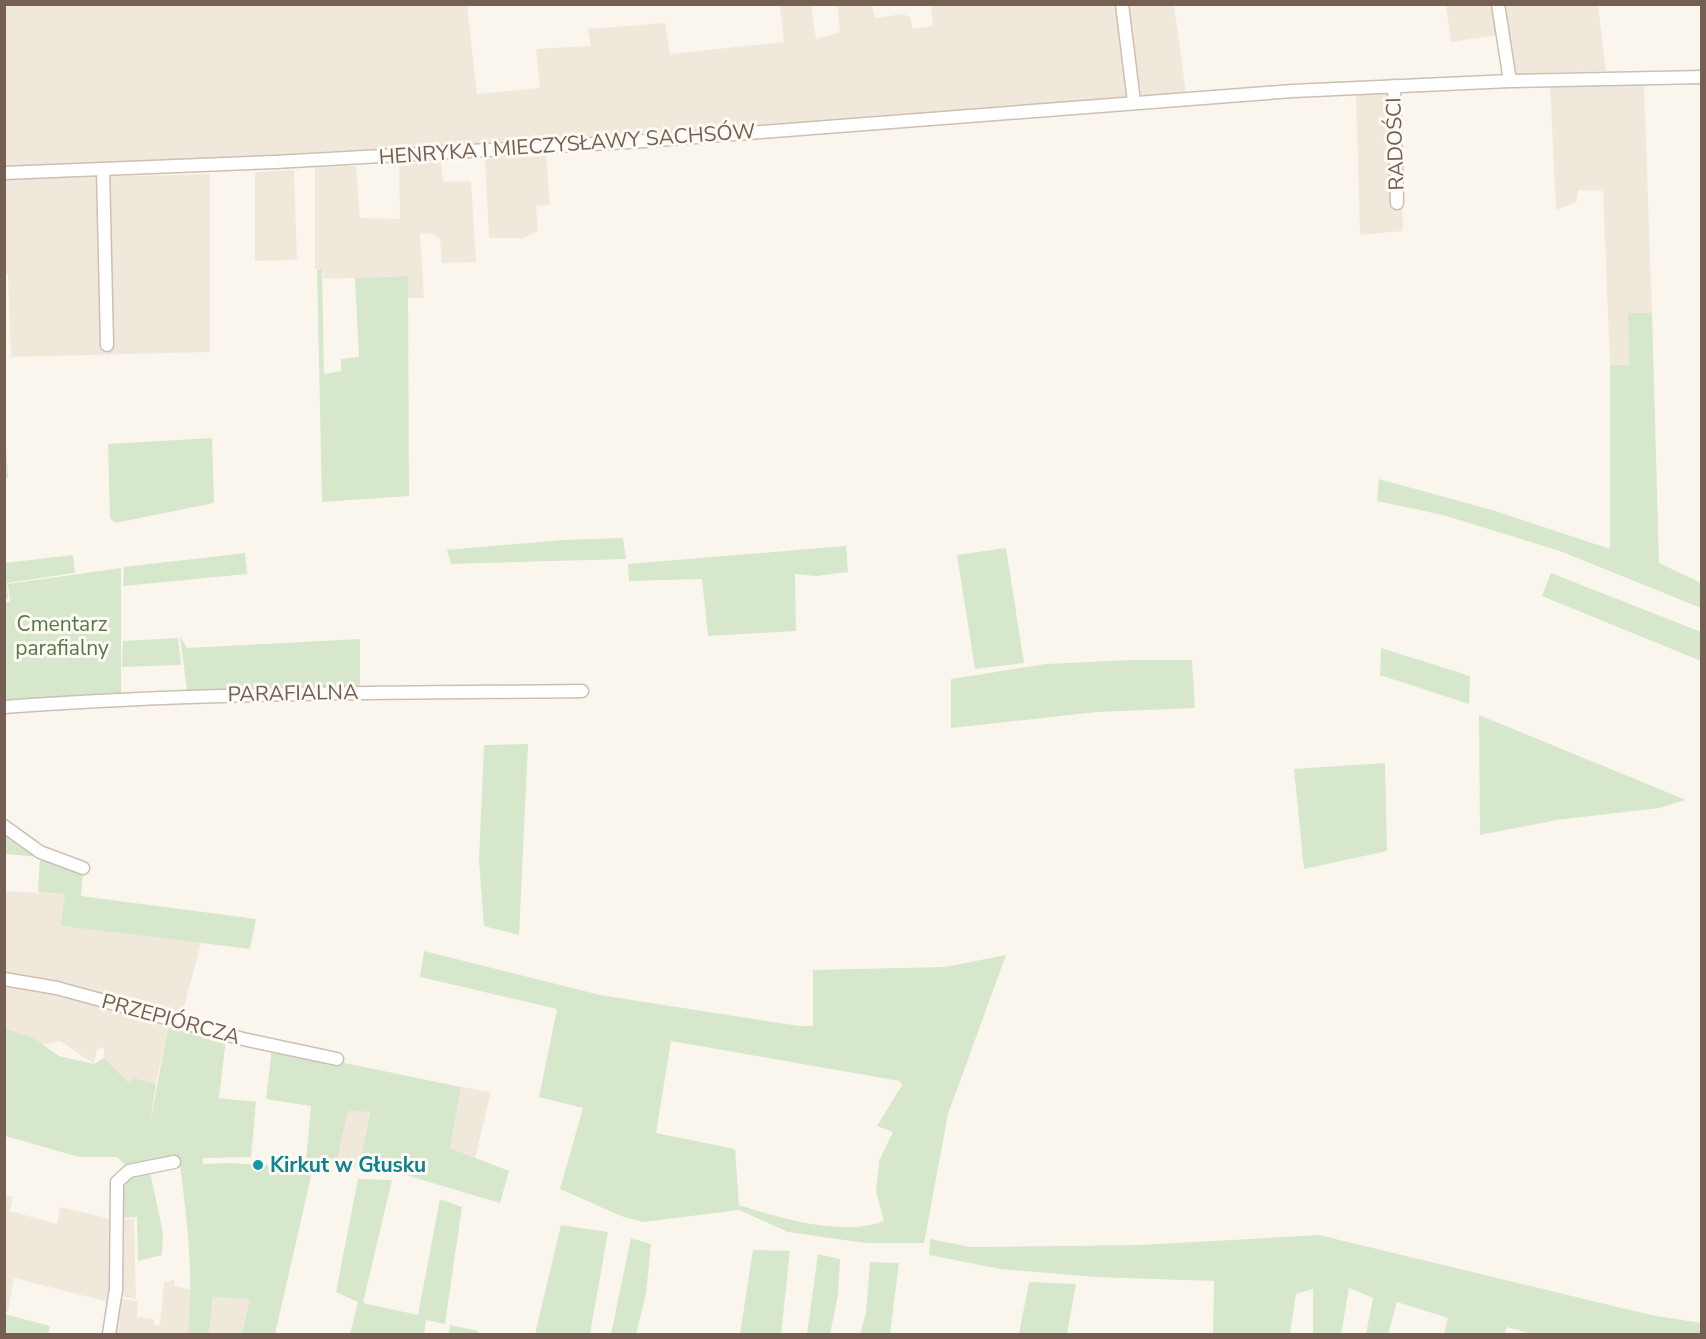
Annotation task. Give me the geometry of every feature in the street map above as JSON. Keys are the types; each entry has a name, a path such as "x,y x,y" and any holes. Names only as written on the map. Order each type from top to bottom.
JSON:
{"street":[{"path":"1122,4 1132,102"},
{"path":"1498,4 1510,81"},
{"name":"HENRYKA I MIECZYSŁAWY SACHSÓW","path":"4,172 103,169 654,140 1132,102 1394,86 1701,77"},
{"name":"RADOŚCI","path":"1394,86 1397,203"},
{"path":"103,169 107,345"},
{"name":"PARAFIALNA","path":"4,707 127,697 358,691 582,691"},
{"path":"4,826 40,852 83,868"},
{"name":"PRZEPIÓRCZA","path":"4,979 57,988 243,1039 337,1059"},
{"path":"109,1335 116,1289 117,1182 129,1171 174,1162"}],"shaded area":[{"path":"4,5 467,5 477,94 540,88 536,49 591,46 588,29 665,23 670,54 784,42 780,5 811,5 816,39 840,32 837,5 872,5 875,18 903,14 910,17 913,29 933,26 931,5 1116,5 1127,98 792,124 105,165 5,167"},
{"path":"1128,5 1174,5 1186,93 1140,97"},
{"path":"1446,5 1494,5 1499,35 1451,42"},
{"path":"1504,5 1598,5 1606,71 1514,74"},
{"path":"1644,83 1652,313 1628,313 1629,365 1610,365 1603,191 1578,190 1576,202 1556,210 1550,84"},
{"path":"1391,89 1401,148 1403,231 1360,235 1356,91"},
{"path":"546,156 550,205 536,206 538,230 524,238 489,238 485,158"},
{"path":"441,162 443,182 471,181 476,262 442,263 440,239 432,234 420,233 424,298 408,298 408,276 324,279 322,269 315,269 315,167 356,166 360,218 400,219 399,164"},
{"path":"294,170 297,260 255,261 255,172"},
{"path":"210,174 210,352 11,357 8,274 4,274 4,179"},
{"path":"4,891 65,894 62,926 201,943 181,1018 5,975"},
{"path":"5,983 31,987 169,1023 156,1084 134,1078 129,1083 104,1058 104,1047 97,1050 94,1064 60,1041 42,1045 32,1038 5,1028"},
{"path":"461,1087 491,1092 475,1158 450,1148"},
{"path":"348,1111 370,1112 359,1169 336,1165"},
{"path":"4,1194 13,1197 10,1211 57,1224 60,1207 111,1219 134,1219 136,1299 114,1295 112,1303 14,1278 8,1312 5,1311"},
{"path":"174,1280 175,1286 192,1290 188,1334 113,1334 118,1298 138,1301 137,1317 154,1319 154,1325 160,1325 164,1282"},
{"path":"213,1297 250,1299 242,1334 209,1334"}],"green space":[{"path":"322,269 324,374 341,371 341,359 359,357 355,278 408,276 409,496 322,502 317,270"},
{"path":"1628,313 1652,313 1659,563 1701,583 1701,608 1560,551 1443,515 1377,501 1379,479 1492,510 1610,549 1610,365 1629,365"},
{"path":"5,427 8,478 4,478"},
{"path":"212,438 214,503 115,523 110,518 108,444"},
{"path":"623,538 626,559 451,564 447,550 561,540"},
{"path":"846,546 848,572 816,576 795,574 796,631 708,636 702,579 629,581 628,564"},
{"path":"1006,548 1024,663 975,669 957,555"},
{"path":"245,553 247,574 123,586 124,567"},
{"path":"73,555 75,573 7,583 8,599 5,599 5,563"},
{"name":"Cmentarz parafialny","path":"121,568 121,694 5,702 4,603 10,602 8,584"},
{"path":"1551,573 1701,632 1701,661 1542,596"},
{"path":"180,636 187,648 360,639 360,686 187,690"},
{"path":"178,638 181,665 122,667 123,641"},
{"path":"1381,648 1470,676 1469,704 1380,675"},
{"path":"1192,660 1195,708 1097,712 951,728 951,679 1046,664"},
{"path":"1479,715 1686,800 1659,808 1557,820 1480,835"},
{"path":"528,744 519,935 484,926 479,861 484,745"},
{"path":"1385,763 1387,851 1304,869 1294,769"},
{"path":"4,826 83,871 81,896 256,919 250,949 61,926 65,894 38,892 40,857 5,854"},
{"path":"424,951 600,995 799,1026 813,1026 813,970 945,967 1006,955 948,1114 924,1243 865,1243 788,1232 739,1210 643,1222 621,1216 560,1189 583,1108 539,1097 557,1009 420,977","holes":["671,1041 900,1081 902,1085 877,1126 893,1132 879,1161 876,1192 884,1221 868,1225 850,1227 811,1224 739,1205 735,1149 656,1133"]},
{"path":"169,1023 226,1039 219,1098 256,1102 251,1157 203,1158 203,1164 232,1163 313,1168 275,1334 242,1334 250,1299 213,1297 209,1334 188,1334 190,1268 179,1159 127,1167 117,1157 79,1157 5,1136 4,1028 33,1038 59,1056 94,1064 104,1058 129,1083 134,1078 156,1084 149,1128"},
{"path":"272,1048 461,1087 450,1148 509,1171 500,1203 399,1173 359,1169 370,1112 348,1111 336,1165 306,1160 311,1106 266,1099"},
{"path":"150,1172 163,1233 162,1255 138,1261 137,1217 120,1218 123,1181"},
{"path":"358,1179 392,1180 363,1303 418,1315 440,1199 462,1207 445,1324 426,1320 424,1334 350,1334 358,1302 336,1292"},
{"path":"561,1225 608,1232 590,1334 535,1334"},
{"path":"1319,1235 1651,1315 1701,1323 1701,1334 1532,1334 1507,1327 1505,1334 1444,1334 1448,1318 1397,1302 1388,1334 1366,1334 1373,1298 1349,1288 1341,1334 1313,1334 1313,1289 1296,1294 1290,1334 1213,1334 1214,1281 1095,1277 1000,1269 929,1255 930,1239 971,1247 1141,1245"},
{"path":"631,1238 651,1244 646,1294 636,1334 611,1334"},
{"path":"753,1250 790,1251 781,1334 740,1334"},
{"path":"818,1254 840,1259 838,1295 830,1334 807,1334"},
{"path":"870,1262 899,1263 890,1334 860,1334 866,1313"},
{"path":"1029,1282 1076,1284 1067,1334 1019,1334"},
{"path":"4,1314 50,1326 48,1334 5,1332"},
{"path":"450,1325 478,1331 478,1334 449,1334"}],"place":[{"name":"Kirkut w Głusku","path":"258,1165"}]}
